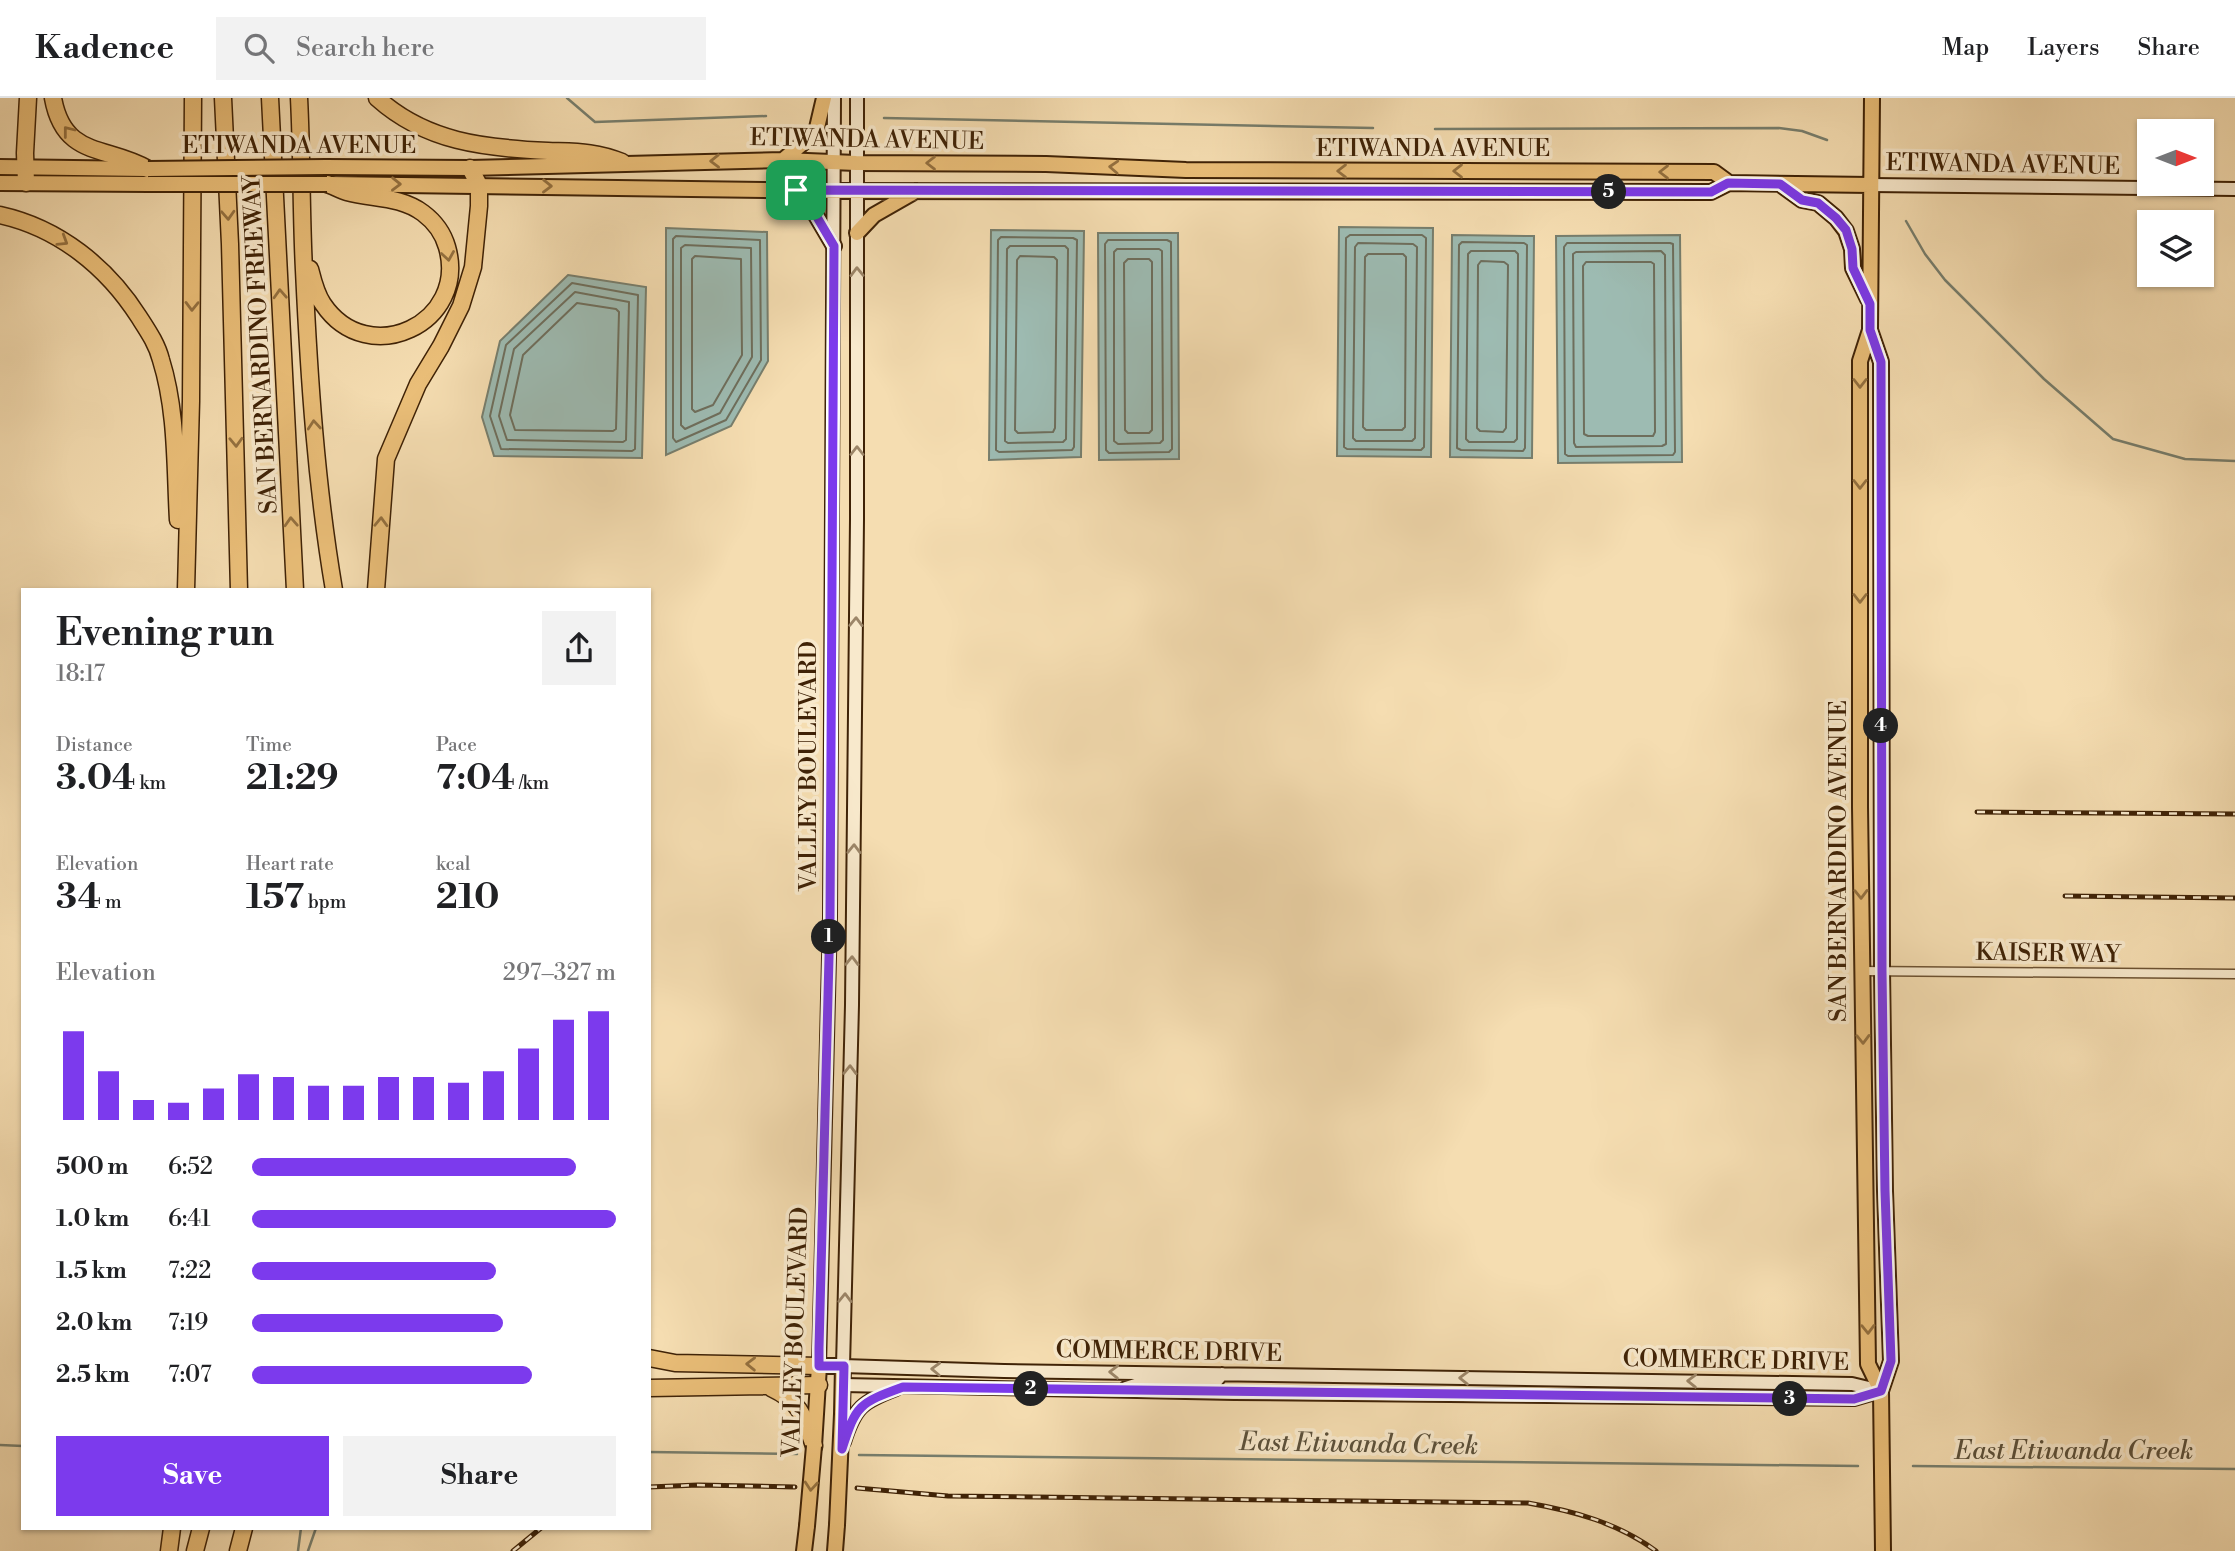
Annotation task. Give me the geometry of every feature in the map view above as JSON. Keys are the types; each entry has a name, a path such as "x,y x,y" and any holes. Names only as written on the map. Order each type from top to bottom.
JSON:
{"highway":[{"path":"26,175 27,98"},
{"path":"53,98 65,130 80,144 134,160 148,177"},
{"path":"186,98 189,152 194,164"},
{"path":"186,588 194,98"},
{"name":"SAN BERNARDINO FREEWAY","path":"223,98 230,244 239,588"},
{"name":"SAN BERNARDINO FREEWAY","path":"271,98 295,588"},
{"path":"299,98 304,266 317,460 334,588"},
{"path":"377,98 404,119 424,130 461,143 499,149 600,153 622,162"},
{"path":"376,588 386,459 418,384 441,346 468,287 476,239 479,185 470,168"},
{"path":"303,222 315,288 323,304 348,328 369,336 388,336 416,326 437,307 447,286 450,264 444,238 433,221 414,207 398,201 347,192 327,175"},
{"path":"0,215 52,234 92,261 129,301 153,339 161,358 170,401 179,539 186,564"},
{"path":"651,1358 675,1363 819,1366"},
{"path":"651,1388 819,1385"},
{"path":"769,1387 810,1414 814,1446"},
{"path":"169,1551 172,1530"},
{"path":"195,1551 200,1530"},
{"path":"238,1551 243,1530"}],"main road":[{"path":"783,160 816,132 824,98"},
{"name":"VALLEY BOULEVARD","path":"810,1414 819,1385 830,918 834,98"},
{"name":"VALLEY BOULEVARD","path":"835,1551 842,1449 848,1414 843,1385 853,918 857,98"},
{"name":"SAN BERNARDINO AVENUE","path":"1872,98 1870,330 1860,361 1861,971 1868,1364 1881,1391"},
{"name":"ETIWANDA AVENUE","path":"0,167 26,175 148,177 327,175 622,162 783,160 1046,164 1199,170 1714,172 1728,183"},
{"name":"ETIWANDA AVENUE","path":"0,183 26,175"},
{"name":"ETIWANDA AVENUE","path":"327,175 479,185 834,191 1711,192 1728,183 2235,189"},
{"path":"1780,184 1802,200 1818,203 1842,224 1852,249 1853,268 1870,304"},
{"path":"796,190 814,212 834,246"},
{"path":"857,233 874,215 917,190"},
{"name":"SAN BERNARDINO AVENUE","path":"1870,330 1881,362 1882,971 1891,1363 1881,1391 1883,1551"},
{"name":"COMMERCE DRIVE","path":"819,1366 1852,1384 1881,1391"},
{"path":"1119,1391 1144,1382 1211,1383 1222,1374"},
{"name":"COMMERCE DRIVE","path":"819,1385 1854,1399 1881,1391"},
{"path":"848,1414 871,1398 903,1387"},
{"name":"VALLEY BOULEVARD","path":"804,1551 814,1446"}],"street":[{"name":"KAISER WAY","path":"1861,971 2235,974"}],"water":[{"path":"1339,227 1433,228 1431,457 1337,456"},
{"path":"666,228 767,232 768,361 731,426 666,455"},
{"path":"991,230 1084,231 1081,457 989,460"},
{"path":"1098,233 1178,233 1179,459 1099,460"},
{"path":"1452,235 1534,236 1532,458 1450,457"},
{"path":"1680,235 1682,462 1558,463 1556,236"},
{"path":"568,275 646,287 642,458 494,456 482,417 500,341"}],"waterway":[{"path":"567,98 595,122 766,116"},
{"path":"884,118 1373,128"},
{"path":"1435,129 1779,128 1802,131 1827,140"},
{"path":"1906,221 1925,254 1945,280 2044,379 2113,439 2185,459 2235,461"},
{"name":"East Etiwanda Creek","path":"0,1445 21,1446"},
{"name":"East Etiwanda Creek","path":"651,1452 797,1454"},
{"name":"East Etiwanda Creek","path":"859,1455 1858,1466"},
{"name":"East Etiwanda Creek","path":"1913,1466 2235,1469"},
{"path":"298,1551 301,1530"},
{"path":"308,1551 315,1530"}],"railway":[{"path":"1977,812 2235,814"},
{"path":"2065,896 2235,898"},
{"path":"651,1487 795,1487"},
{"path":"857,1488 948,1496 1528,1503 1595,1520 1626,1533 1656,1551"},
{"path":"513,1551 539,1530"}],"route":[{"path":"1728,183 1780,184 1802,200 1818,203 1836,218 1846,230 1852,249 1853,268 1870,304 1870,330 1881,362 1882,971 1891,1363 1881,1391 1854,1399 903,1387 871,1398 861,1406 854,1414 842,1449 844,1366 819,1366 830,918 834,246 814,212 796,190 1711,192 1728,183"}]}
